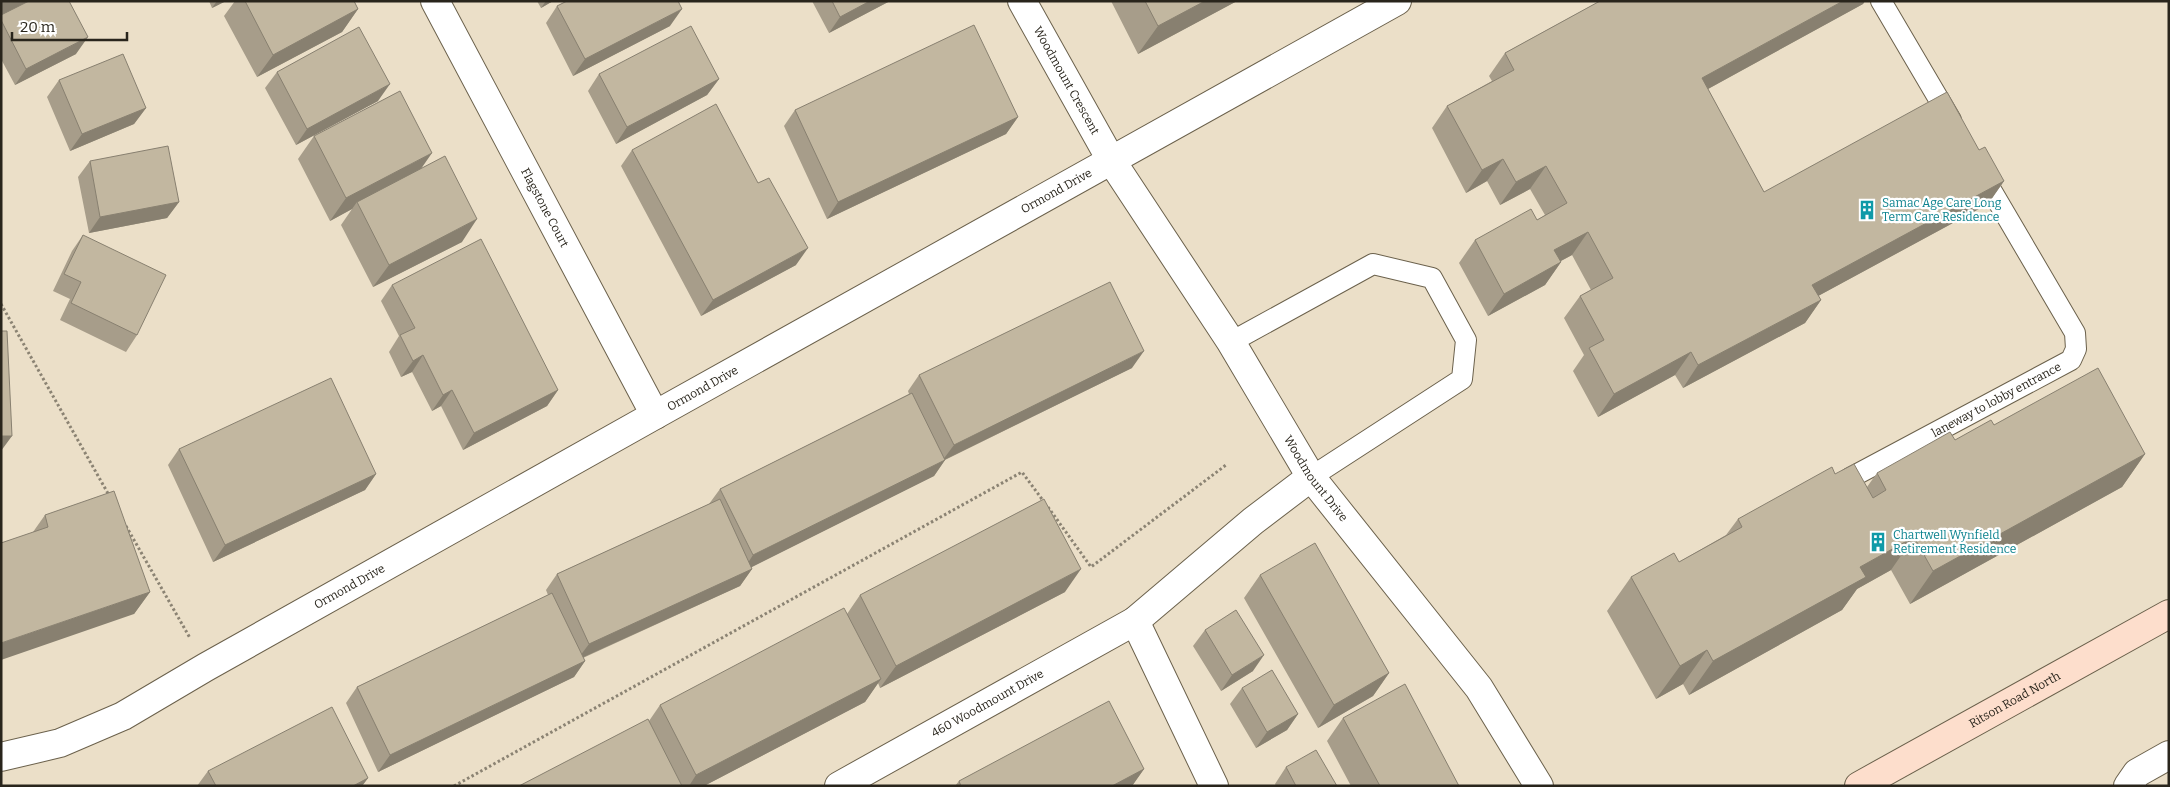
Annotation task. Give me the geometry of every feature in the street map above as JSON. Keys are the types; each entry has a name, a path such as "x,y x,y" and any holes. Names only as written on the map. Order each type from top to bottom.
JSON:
{"main road":[{"name":"Ritson Road North","path":"1859,786 2169,614"}],"street":[{"name":"Flagstone Court","path":"435,1 655,415"},
{"name":"Woodmount Crescent","path":"1022,1 1112,160"},
{"name":"Ormond Drive","path":"1,757 60,743 123,716 206,667 655,415 1397,1"},
{"name":"Woodmount Drive","path":"1112,160 1231,342 1311,477 1479,688 1539,786"},
{"name":"460 Woodmount Drive","path":"839,786 1135,622 1253,521 1311,477"},
{"path":"1135,622 1214,786"},
{"path":"2128,786 2137,773 2169,755"}],"lane":[{"name":"laneway to lobby entrance","path":"1850,478 2071,360 2076,349 2075,332 1881,1"},
{"path":"1231,342 1373,264 1432,278 1466,340 1462,379 1311,477"}],"path":[{"path":"1,304 113,503"},
{"path":"454,786 1022,472 1091,567 1226,464"},
{"path":"123,520 206,667"}],"building":[{"path":"29,1 69,1 88,37 26,69 1,20 1,15"},
{"path":"245,1 354,1 358,9 273,55"},
{"path":"567,1 678,1 682,9 585,59 557,6"},
{"path":"832,1 870,1 840,17"},
{"path":"1145,1 1205,1 1158,26"},
{"name":"Samac Age Care Long Term Care Residence","path":"1600,1 1843,1 1702,78 1764,192 1947,92 1979,150 1985,147 2004,181 1812,285 1821,300 1698,365 1691,352 1614,394 1589,348 1604,340 1580,296 1613,278 1588,232 1554,250 1561,262 1504,294 1475,240 1531,209 1537,220 1567,203 1546,166 1516,182 1503,159 1482,170 1447,106 1514,70 1505,53"},
{"path":"974,25 1018,117 838,202 795,110"},
{"path":"691,26 719,79 627,127 599,74"},
{"path":"359,27 390,84 307,129 277,72"},
{"path":"123,54 146,108 82,134 59,80"},
{"path":"400,91 432,153 346,198 314,136"},
{"path":"716,104 758,183 769,178 808,248 713,300 632,150"},
{"path":"168,146 179,202 100,217 90,161"},
{"path":"445,156 477,219 389,265 357,202"},
{"path":"83,235 166,275 137,335 71,303 81,282 64,274"},
{"path":"481,239 558,390 474,433 452,390 443,395 423,355 413,361 400,335 415,328 392,285"},
{"path":"1110,282 1144,351 954,445 919,375"},
{"path":"1,331 7,331 12,436 1,436"},
{"name":"Chartwell Wynfield Retirement Residence","path":"2098,368 2145,454 1933,571 1914,537 1860,567 1866,577 1713,661 1707,650 1680,666 1631,577 1674,553 1679,562 1742,527 1738,519 1832,467 1835,474 1854,464 1873,498 1886,490 1877,473 1950,432 1955,440 1991,420 1994,425"},
{"path":"331,378 376,474 225,545 179,449"},
{"path":"912,393 945,460 753,555 720,489"},
{"path":"114,491 150,592 1,643 1,543 48,527 45,515"},
{"path":"720,499 752,569 589,644 557,574"},
{"path":"1044,499 1081,569 896,666 860,595"},
{"path":"1315,543 1389,673 1334,705 1260,575"},
{"path":"552,593 585,661 390,755 357,687"},
{"path":"844,608 881,679 696,775 660,705"},
{"path":"1236,610 1264,655 1232,675 1205,630"},
{"path":"1272,670 1298,714 1267,732 1242,688"},
{"path":"1405,684 1459,786 1380,786 1343,718"},
{"path":"1109,701 1144,769 1112,786 961,786 959,781"},
{"path":"332,707 368,778 353,786 216,786 208,771"},
{"path":"648,719 682,786 519,786"},
{"path":"1316,750 1337,786 1296,786 1286,767"}],"place":[{"name":"Samac Age Care Long Term Care Residence","path":"1867,210"},
{"name":"Chartwell Wynfield Retirement Residence","path":"1878,542"}]}
